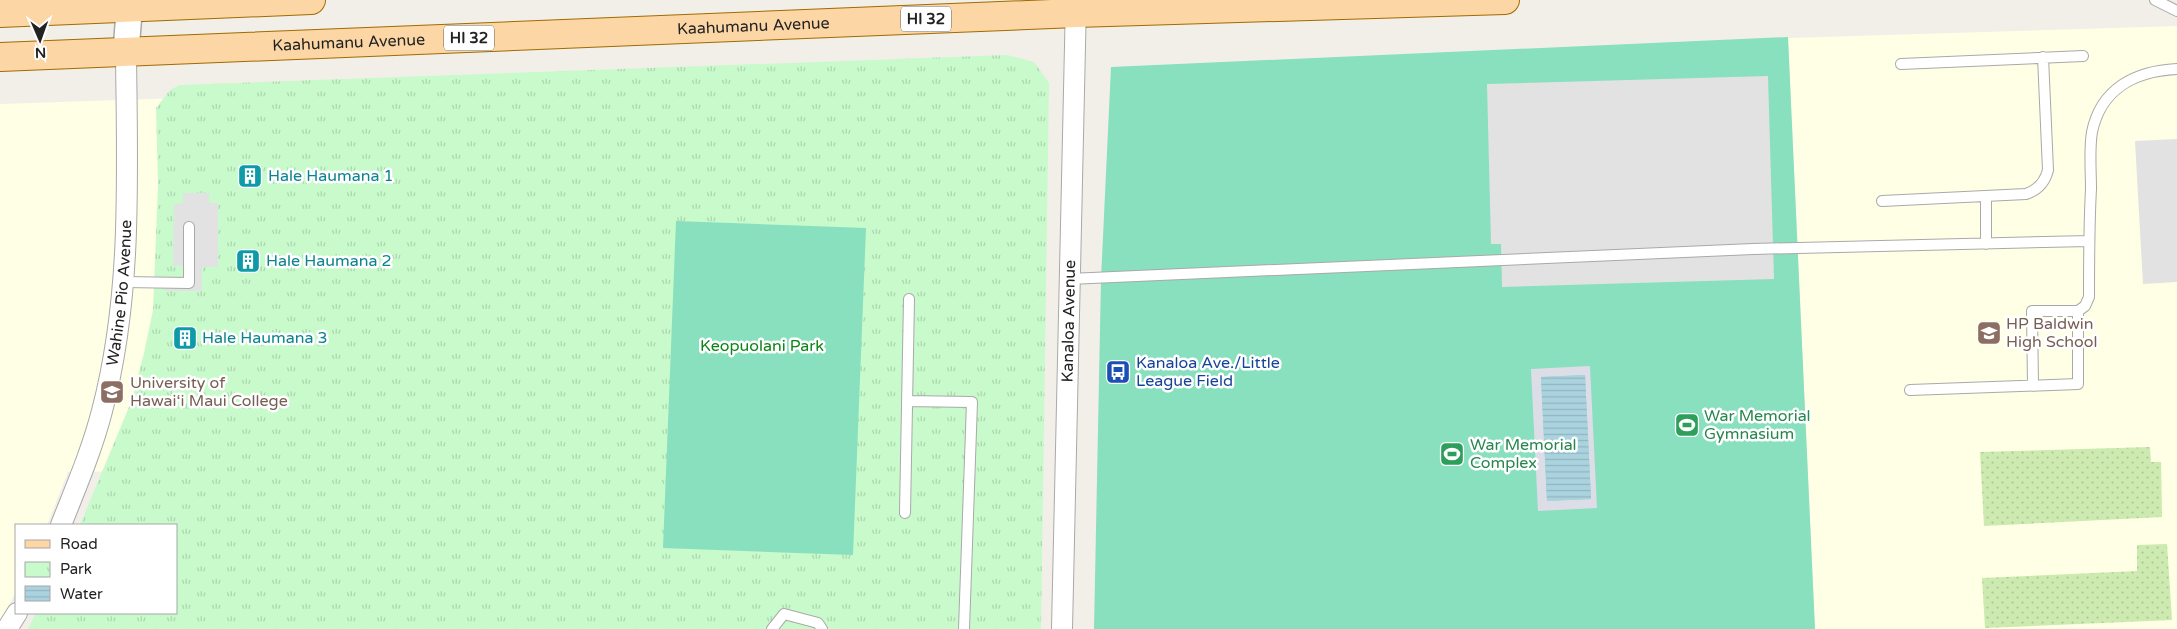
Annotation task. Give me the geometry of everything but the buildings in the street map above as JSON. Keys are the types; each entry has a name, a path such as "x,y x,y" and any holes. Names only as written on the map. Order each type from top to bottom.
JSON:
{"main road":[{"path":"0,13 130,3 311,0"},
{"name":"Kaahumanu Avenue","path":"0,57 1076,7 1505,0"}],"street":[{"path":"126,51 130,3"},
{"name":"Kanaloa Avenue","path":"1062,629 1076,7"},
{"name":"Wahine Pio Avenue","path":"61,524 90,453 102,410 113,360 124,282 128,208 126,51"},
{"path":"7,629 16,614"}],"lane":[{"path":"2155,0 2177,11"},
{"path":"1901,64 2084,56"},
{"path":"1882,201 2026,194 2038,188 2048,170 2043,57"},
{"path":"2033,386 2032,311 2078,311 2085,306 2089,296 2091,142 2094,124 2101,108 2118,88 2133,78 2150,72 2177,69"},
{"path":"1986,196 1986,244"},
{"path":"124,282 189,283 189,227"},
{"path":"1069,279 1753,248 2089,241"},
{"path":"905,513 909,299"},
{"path":"1910,390 2078,384 2078,311"},
{"path":"907,401 972,402 964,629"},
{"path":"772,629 784,614 818,622 822,629"}],"shaded area":[{"name":"HP Baldwin High School","path":"2177,26 2177,629 1815,629 1788,38"},
{"path":"1768,76 1774,279 1502,287 1501,244 1491,244 1487,84"},
{"name":"University of Hawai‘i Maui College","path":"298,94 220,470 68,472 47,524 15,524 15,594 0,622 0,104"},
{"path":"2177,139 2177,282 2143,284 2135,141"},
{"path":"183,193 209,193 209,203 218,203 218,267 202,267 202,291 165,291 165,277 181,277 184,276 185,271 183,266 173,266 174,204 183,203"},
{"path":"1590,366 1597,508 1538,511 1531,369","holes":["1585,375 1591,499 1547,501 1541,377"]}],"green space":[{"name":"War Memorial Complex","path":"1788,37 1815,629 1094,629 1101,279 1111,67"},
{"name":"Keopuolani Park","path":"1007,55 1034,62 1049,83 1041,629 28,629 36,614 178,614 178,524 80,524 131,402 144,353 153,310 158,184 156,108 170,90 180,85"},
{"path":"676,221 866,228 853,555 663,548"},
{"path":"2150,447 2151,462 2161,462 2162,517 1984,526 1980,452"},
{"path":"2167,544 2172,620 1985,628 1982,578 2137,571 2137,545"}],"water":[{"path":"1585,375 1591,499 1547,501 1541,377"}],"place":[{"name":"Hale Haumana 1","path":"250,176"},
{"name":"Hale Haumana 2","path":"248,261"},
{"name":"HP Baldwin High School","path":"1989,333"},
{"name":"Hale Haumana 3","path":"185,338"},
{"name":"Kanaloa Ave./Little League Field","path":"1118,372"},
{"name":"University of Hawai‘i Maui College","path":"112,392"},
{"name":"War Memorial Gymnasium","path":"1687,425"},
{"name":"War Memorial Complex","path":"1452,454"}]}
